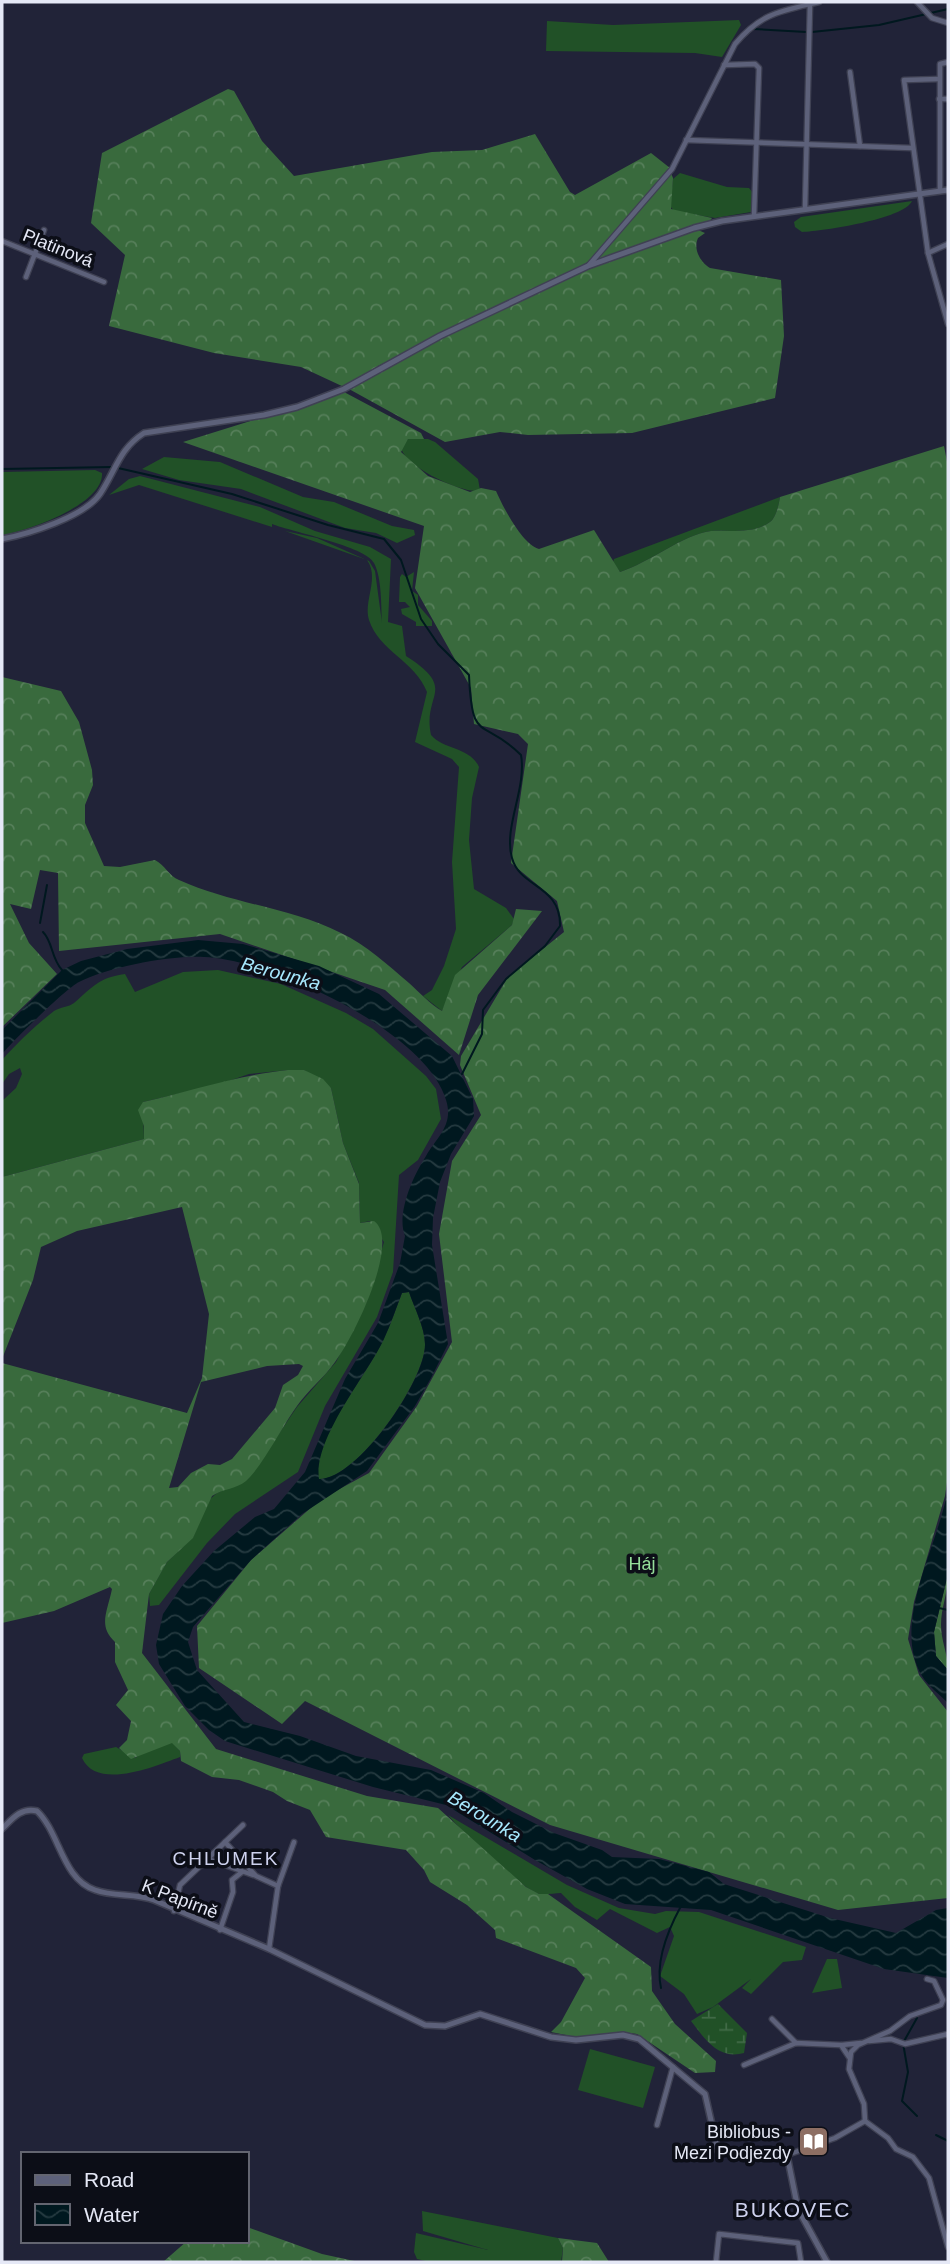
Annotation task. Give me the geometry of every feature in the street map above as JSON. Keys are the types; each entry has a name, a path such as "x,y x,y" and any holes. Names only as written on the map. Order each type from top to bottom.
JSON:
{"street":[{"path":"588,266 672,169 723,65 750,26 769,14 818,2"},
{"path":"917,2 933,18 948,23"},
{"path":"805,209 810,4"},
{"path":"940,191 939,79 940,64 948,62"},
{"path":"723,65 755,64 759,68 754,216"},
{"path":"850,72 860,146"},
{"path":"939,79 904,80 928,253 948,324"},
{"path":"939,99 948,99"},
{"path":"686,140 912,148"},
{"path":"2,539 27,534 90,504 100,494 119,455 129,443 144,433 264,415 344,389 440,336 588,266 694,228 754,216 948,190"},
{"path":"26,277 44,230"},
{"name":"Platinová","path":"2,241 104,282"},
{"path":"928,253 948,244"},
{"name":"K Papírně","path":"2,1829 18,1813 37,1811 56,1838 72,1873 85,1885 96,1891 140,1895 269,1949 432,2027 445,2026 480,2014 551,2037 576,2040 623,2035 639,2039 674,2066 708,2098 718,2151 787,2155"},
{"path":"174,1911 180,1885 243,1825"},
{"path":"225,1842 256,1876"},
{"path":"269,1949 278,1886 295,1842"},
{"path":"208,1858 278,1886"},
{"path":"220,1930 233,1892 232,1880 242,1872"},
{"path":"849,2057 863,2042 890,2031 910,2016 941,2005 943,2000 934,1981 927,1979"},
{"path":"772,2019 796,2043"},
{"path":"744,2065 796,2043 841,2045 885,2039 905,2044 948,2034"},
{"path":"841,2045 849,2057 849,2069 864,2104 865,2121"},
{"path":"657,2125 674,2066"},
{"path":"827,2262 798,2209 787,2155 835,2137 865,2121"},
{"path":"865,2121 888,2138 896,2149 913,2157 929,2178 948,2247"},
{"path":"716,2262 719,2234 798,2243 801,2262"}],"green space":[{"path":"739,20 741,25 722,57 695,53 546,51 547,21 613,25"},
{"path":"228,89 234,91 262,141 294,176 432,152 482,150 535,134 570,192 575,195 651,153 670,168 588,264 378,366 344,387 301,367 214,353 109,326 125,255 91,223 102,153"},
{"path":"670,171 673,178 671,209 712,218 709,222 588,266"},
{"path":"680,173 727,187 749,188 753,193 751,212 715,218 674,211 670,206 673,179"},
{"path":"912,201 894,213 862,223 802,232 795,227 794,222 801,217"},
{"path":"698,230 705,233 698,238 697,251 700,259 710,268 781,280 784,336 775,398 632,433 528,435 500,432 445,442 349,389 441,338 590,268"},
{"name":"Háj","path":"344,392 421,433 424,439 408,439 401,452 428,476 470,492 481,488 496,491 514,524 533,546 539,549 594,530 620,572 700,534 749,530 764,526 774,517 780,497 944,446 948,467 948,1475 945,1496 914,1602 908,1639 919,1675 948,1712 948,1898 838,1910 550,1825 305,1701 282,1724 199,1668 197,1626 251,1560 321,1499 369,1473 417,1406 452,1342 439,1234 452,1161 481,1115 460,1065 461,1056 508,977 564,932 557,901 511,863 528,744 518,734 474,724 471,688 415,588 424,526 183,442"},
{"path":"408,439 428,439 435,442 478,479 480,490 462,489 423,471 404,455 401,447"},
{"path":"164,457 220,462 303,497 334,502 392,526 414,530 415,535 397,543 376,533 345,528 241,489 179,480 142,469"},
{"path":"95,470 102,473 99,484 91,495 78,505 46,522 2,535 2,472"},
{"path":"140,476 260,507 315,531 370,547 391,559 388,622 402,626 406,656 422,667 435,685 430,721 431,735 443,744 470,756 479,767 472,798 469,840 474,889 506,908 514,919 512,925 462,967 442,1011 423,996 432,990 444,966 456,929 452,862 459,767 452,759 415,742 427,692 414,672 381,640 369,620 372,574 367,560 375,571 382,623 380,584 374,563 368,557 343,545 272,524 272,527 139,485 109,495 129,479"},
{"path":"780,497 774,517 764,526 749,530 700,534 620,572 613,562 614,559"},
{"path":"285,531 317,538 366,560"},
{"path":"414,572 412,591 418,595 418,605 432,621 432,626 416,626 416,622 402,614 401,609 410,607 405,602 399,602 400,577 402,574 406,577"},
{"path":"2,677 61,691 79,722 92,770 93,785 85,805 85,823 104,866 120,867 155,860 176,878 199,888 321,924 368,949 442,1011 455,975 512,925 516,909 542,911 478,995 459,1055 385,990 220,934 59,951 58,873 40,870 31,909 10,904 29,943 57,974 2,1027"},
{"path":"218,970 281,984 346,1013 373,1029 426,1076 436,1089 441,1119 418,1160 399,1175 393,1272 377,1317 325,1406 298,1472 235,1514 207,1543 159,1605 150,1606 149,1594 160,1574 167,1562 193,1537 209,1500 217,1493 248,1479 297,1407 336,1362 367,1301 384,1242 370,1221 360,1223 359,1183 343,1143 331,1088 304,1070 249,1074 220,1084 143,1102 144,1139 2,1177 2,1101 16,1088 22,1074 20,1068 9,1074 2,1084 2,1060 54,1011 72,1004 108,978 125,974 135,992 183,972"},
{"path":"304,1070 323,1079 331,1088 343,1143 359,1184 360,1223 374,1221 381,1232 382,1248 378,1269 362,1313 335,1362 297,1406 252,1475 242,1484 212,1496 193,1538 167,1562 149,1594 142,1653 216,1749 367,1796 438,1808 526,1887 539,1894 548,1894 651,1967 652,1991 675,2024 716,2061 715,2072 695,2073 637,2034 623,2032 576,2037 551,2032 561,2022 585,1978 576,1968 496,1938 495,1930 467,1905 430,1882 424,1870 406,1850 326,1837 310,1810 273,1792 239,1780 212,1777 181,1761 180,1751 172,1743 131,1759 119,1748 127,1740 131,1721 116,1705 128,1690 115,1662 115,1642 105,1625 112,1589 110,1587 54,1611 2,1623 2,1363 187,1413 202,1378 209,1314 182,1207 77,1231 41,1247 33,1280 2,1359 2,1177 144,1139 144,1126 138,1110 143,1102 270,1072","holes":["267,1366 303,1366 298,1375 283,1385 275,1408 232,1459 220,1465 208,1464 191,1473 178,1487 169,1488 201,1382"]},
{"path":"409,1292 425,1338 422,1360 414,1380 402,1403 369,1447 334,1475 318,1479 319,1461 333,1425 376,1354 402,1293"},
{"path":"948,1574 941,1625 948,1670 936,1656 934,1632"},
{"path":"172,1742 180,1751 180,1757 128,1773 100,1773 90,1768 82,1758 84,1754 116,1747 135,1758 145,1751"},
{"path":"448,1815 567,1885 619,1908 655,1914 666,1911 699,1912 806,1947 802,1960 783,1962 751,1994 742,1988 751,1979 713,2007 697,2014 684,1994 660,1976 674,1936 670,1927 657,1933 610,1909 597,1920 575,1907 561,1893 539,1894 531,1890 492,1859"},
{"path":"827,1959 837,1959 842,1988 812,1993"},
{"path":"718,2004 747,2033 744,2053 719,2051 691,2021"},
{"path":"590,2049 655,2067 643,2108 578,2090"},
{"path":"422,2211 558,2238 563,2248 561,2262 430,2262 417,2259 414,2252 416,2233 488,2250 423,2231"},
{"path":"248,2227 322,2254 359,2262 163,2262 185,2243 248,2243"},
{"path":"558,2238 597,2243 609,2262 562,2262 563,2248"}],"water":[{"name":"Berounka","path":"198,940 243,944 319,966 379,994 452,1056 473,1099 474,1116 451,1154 440,1182 433,1218 432,1245 448,1344 415,1406 367,1471 302,1514 251,1560 193,1627 188,1642 197,1670 244,1722 300,1736 356,1756 431,1770 484,1793 512,1812 554,1833 602,1850 612,1857 659,1859 709,1872 724,1884 830,1918 896,1933 936,1910 948,1908 948,1978 884,1969 711,1910 625,1904 587,1889 446,1805 373,1787 225,1741 209,1730 185,1706 159,1664 156,1645 163,1614 182,1586 214,1551 255,1517 274,1509 305,1472 345,1379 378,1323 400,1263 405,1236 403,1217 407,1195 421,1164 446,1124 448,1109 433,1074 409,1049 378,1025 342,1003 267,970 204,957 140,963 106,971 79,982 51,1004 2,1054 2,1030 62,970 81,961 127,949","holes":["409,1292 425,1338 422,1360 414,1380 402,1403 370,1446 335,1475 319,1479 319,1463 332,1427 384,1339 402,1293"]},
{"path":"948,1488 948,1574 934,1632 936,1656 948,1670 948,1703 922,1676 914,1655 911,1632 920,1583"}],"waterway":[{"path":"812,32 879,25 948,9"},
{"path":"753,29 806,32"},
{"path":"2,469 112,467"},
{"path":"118,468 232,494 328,525 384,539 401,560 421,619 438,644 469,675 470,697 476,721 521,755 521,781 510,834 512,858 523,876 554,902 559,913 560,926 545,946 506,979 483,1010 482,1034 462,1074"},
{"path":"40,923 47,885"},
{"path":"43,932 62,970"},
{"path":"939,1608 948,1610"},
{"path":"661,1988 661,1957 667,1935 681,1906"},
{"path":"917,2018 903,2043 908,2072 902,2101 917,2116"},
{"path":"936,2135 948,2141"}],"place":[{"name":"Bibliobus - Mezi Podjezdy","path":"814,2142"}],"district":[{"name":"CHLUMEK","path":"226,1858"},
{"name":"BUKOVEC","path":"793,2210"}]}
